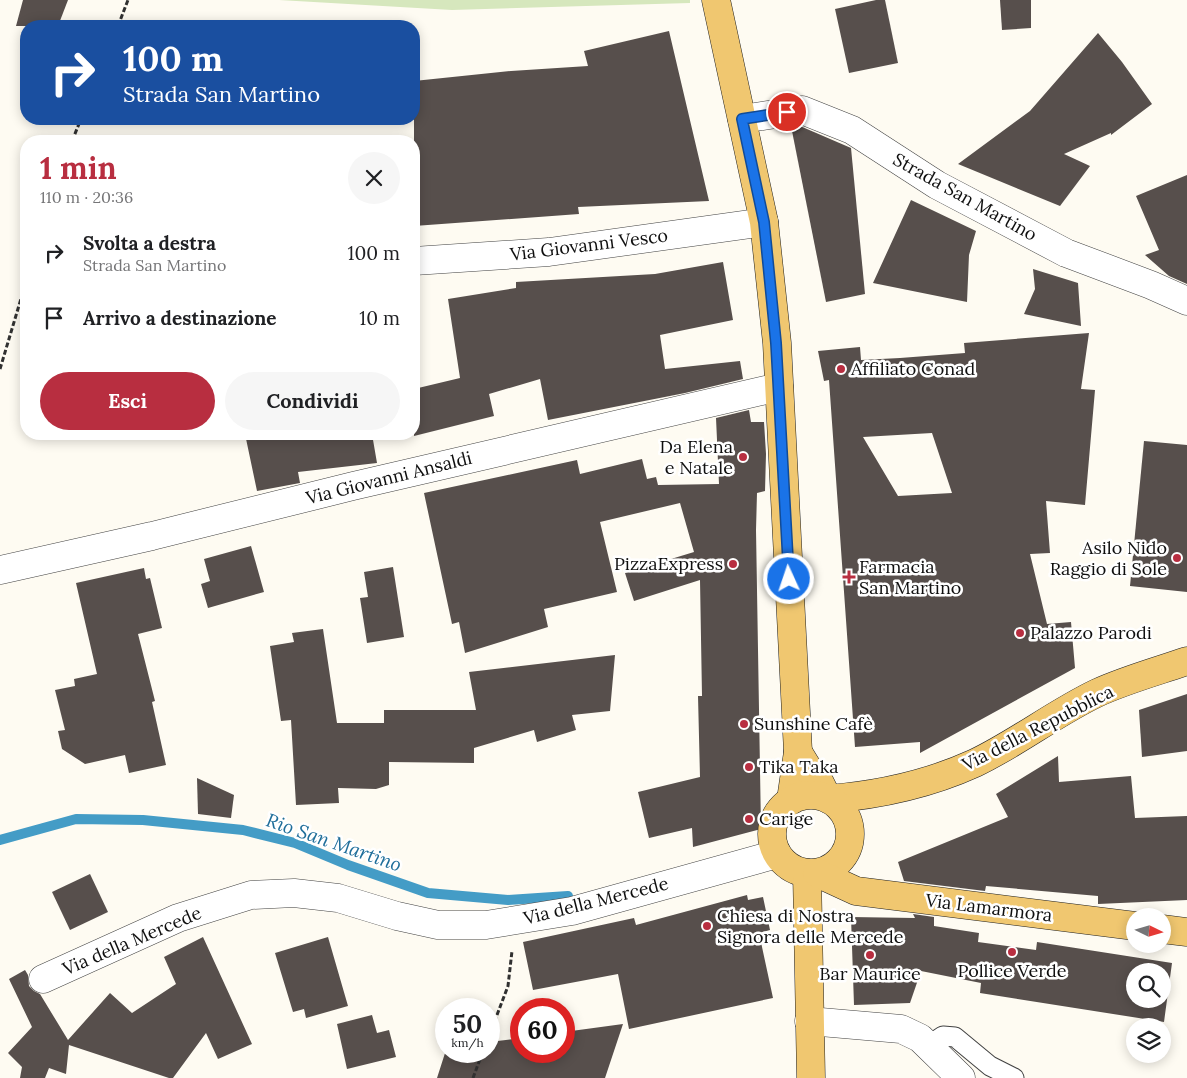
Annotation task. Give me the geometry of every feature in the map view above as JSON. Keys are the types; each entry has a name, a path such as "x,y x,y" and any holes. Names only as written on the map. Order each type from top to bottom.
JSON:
{"main road":[{"path":"716,0 764,222 779,387 798,752 791,800 776,816 772,826 772,837 777,854 786,865 796,870 812,873 828,869 838,862 846,852 849,828 845,816 838,806 828,799 820,781 809,770 798,752"},
{"name":"Via della Repubblica","path":"791,800 803,796 816,795 828,799 852,797 896,790 927,781 975,762 1098,693 1187,661"},
{"path":"811,1078 809,1021 812,873"},
{"name":"Via Lamarmora","path":"812,873 856,891 1126,925"},
{"path":"1171,930 1187,932"}],"street":[{"name":"Strada San Martino","path":"742,119 802,110 852,130 937,185 1066,253 1151,285 1187,302"},
{"name":"Via Giovanni Vesco","path":"420,261 549,252 764,222"},
{"name":"Via Giovanni Ansaldi","path":"0,570 152,536 402,474 779,387"},
{"name":"Via della Mercede","path":"43,979 178,918 251,895 294,893 338,898 397,916 438,925 486,924 572,911 777,854"},
{"path":"809,1021 901,1029 920,1038 961,1078"}],"lane":[{"path":"928,1046 943,1036 955,1037 990,1066 1014,1078"}],"path":[{"path":"120,20 128,0"},
{"path":"0,369 20,304"},
{"path":"500,1007 508,986 516,920"},
{"path":"473,1078 479,1063"}],"green space":[{"path":"279,0 690,0 690,3 452,10"}],"building":[{"path":"23,0 68,0 60,20 20,20 20,26 16,26"},
{"path":"876,0 885,0 898,63 849,73 835,9"},
{"path":"1000,0 1031,0 1031,28 1002,30"},
{"path":"669,31 709,201 578,207 579,214 420,226 420,135 414,135 414,125 420,125 420,80 511,71 588,66 584,51"},
{"path":"1098,33 1122,62 1152,104 1111,135 1111,133 1064,154 1090,166 1060,206 958,164 1030,111"},
{"path":"800,126 851,148 865,294 826,302 792,131"},
{"path":"1187,175 1187,284 1169,276 1145,255 1159,250 1136,196"},
{"path":"911,200 976,231 969,255 967,302 873,283"},
{"path":"723,262 733,320 660,335 665,369 740,361 743,379 685,393 548,420 540,379 489,394 494,416 420,434 420,388 460,378 448,299 516,288 516,282 655,274"},
{"path":"1033,269 1078,283 1081,326 1024,314 1035,289"},
{"path":"1089,333 1081,389 1095,390 1085,505 1046,501 1050,553 1030,554 1047,624 1071,622 1075,668 920,753 920,742 855,747 829,380 824,381 818,351 860,347 861,360 900,358 965,353 964,343","holes":["932,433 952,493 898,496 863,437"]},
{"path":"749,410 751,422 764,422 766,454 765,491 757,493 756,530 761,829 693,847 692,828 649,838 638,792 700,777 698,696 702,696 700,580 634,601 625,573 694,552 680,503 600,522 617,592 544,609 548,627 465,653 459,622 452,624 424,493 577,460 580,474 642,459 647,479 656,477 658,485 719,484 716,418"},
{"path":"246,440 373,440 377,463 298,472 300,483 257,491"},
{"path":"1144,441 1187,445 1187,592 1130,586"},
{"path":"251,546 264,592 208,608 201,584 210,581 204,559"},
{"path":"393,567 404,637 367,643 360,598 368,597 364,572"},
{"path":"144,568 146,579 150,578 162,628 138,634 155,701 152,702 166,765 129,773 125,755 85,764 62,749 58,731 65,730 55,690 75,686 74,679 97,674 76,583"},
{"path":"323,629 337,723 384,723 384,710 476,710 469,672 615,655 610,711 572,715 576,730 537,742 534,730 474,748 474,763 389,762 389,785 376,789 338,788 339,803 296,805 291,720 281,721 270,646 294,642 292,633"},
{"path":"1187,694 1187,751 1142,757 1139,710"},
{"path":"1058,756 1059,782 1131,776 1135,818 1187,816 1187,900 1098,904 1098,896 986,886 985,891 904,881 898,862 1008,817 996,794"},
{"path":"197,778 234,795 231,818 198,814"},
{"path":"90,874 108,912 70,930 52,892"},
{"path":"747,895 748,900 763,897 770,930 759,933 773,998 629,1029 618,974 533,990 523,942 634,918 636,925"},
{"path":"913,914 934,917 934,926 979,933 978,942 1036,950 1037,942 1172,963 1171,970 1171,963 1126,963 1126,1008 1166,1008 1165,1018 1139,1018 980,993 981,983 921,971 910,1003 854,1005 851,917 915,918"},
{"path":"203,937 252,1044 218,1059 206,1033 173,1078 69,1045 66,1074 49,1068 45,1078 20,1078 22,1067 8,1053 32,1027 9,979 25,970 28,975 29,986 40,994 68,1040 110,993 132,1013 176,984 164,957"},
{"path":"328,937 348,1006 306,1018 304,1009 293,1012 275,953"},
{"path":"372,1015 377,1033 389,1030 396,1057 347,1069 337,1024"},
{"path":"623,1024 605,1078 437,1078 442,1063 500,1063 500,1041 510,1039 510,1063 575,1063 575,1031"}],"waterway":[{"name":"Rio San Martino","path":"0,840 76,819 143,820 243,830 295,843 348,865 428,893 508,900 568,896"}],"place":[{"name":"Affiliato Conad","path":"841,369"},
{"name":"Da Elena e Natale","path":"743,457"},
{"name":"Asilo Nido Raggio di Sole","path":"1177,558"},
{"name":"PizzaExpress","path":"733,564"},
{"name":"Farmacia San Martino","path":"849,577"},
{"name":"Palazzo Parodi","path":"1020,633"},
{"name":"Sunshine Cafè","path":"744,724"},
{"name":"Tika Taka","path":"749,767"},
{"name":"Carige","path":"749,819"},
{"name":"Chiesa di Nostra Signora delle Mercede","path":"707,926"},
{"name":"Pollice Verde","path":"1012,952"},
{"name":"Bar Maurice","path":"870,955"}],"route":[{"path":"787,112 742,119 764,222 773,308 789,579"}]}
